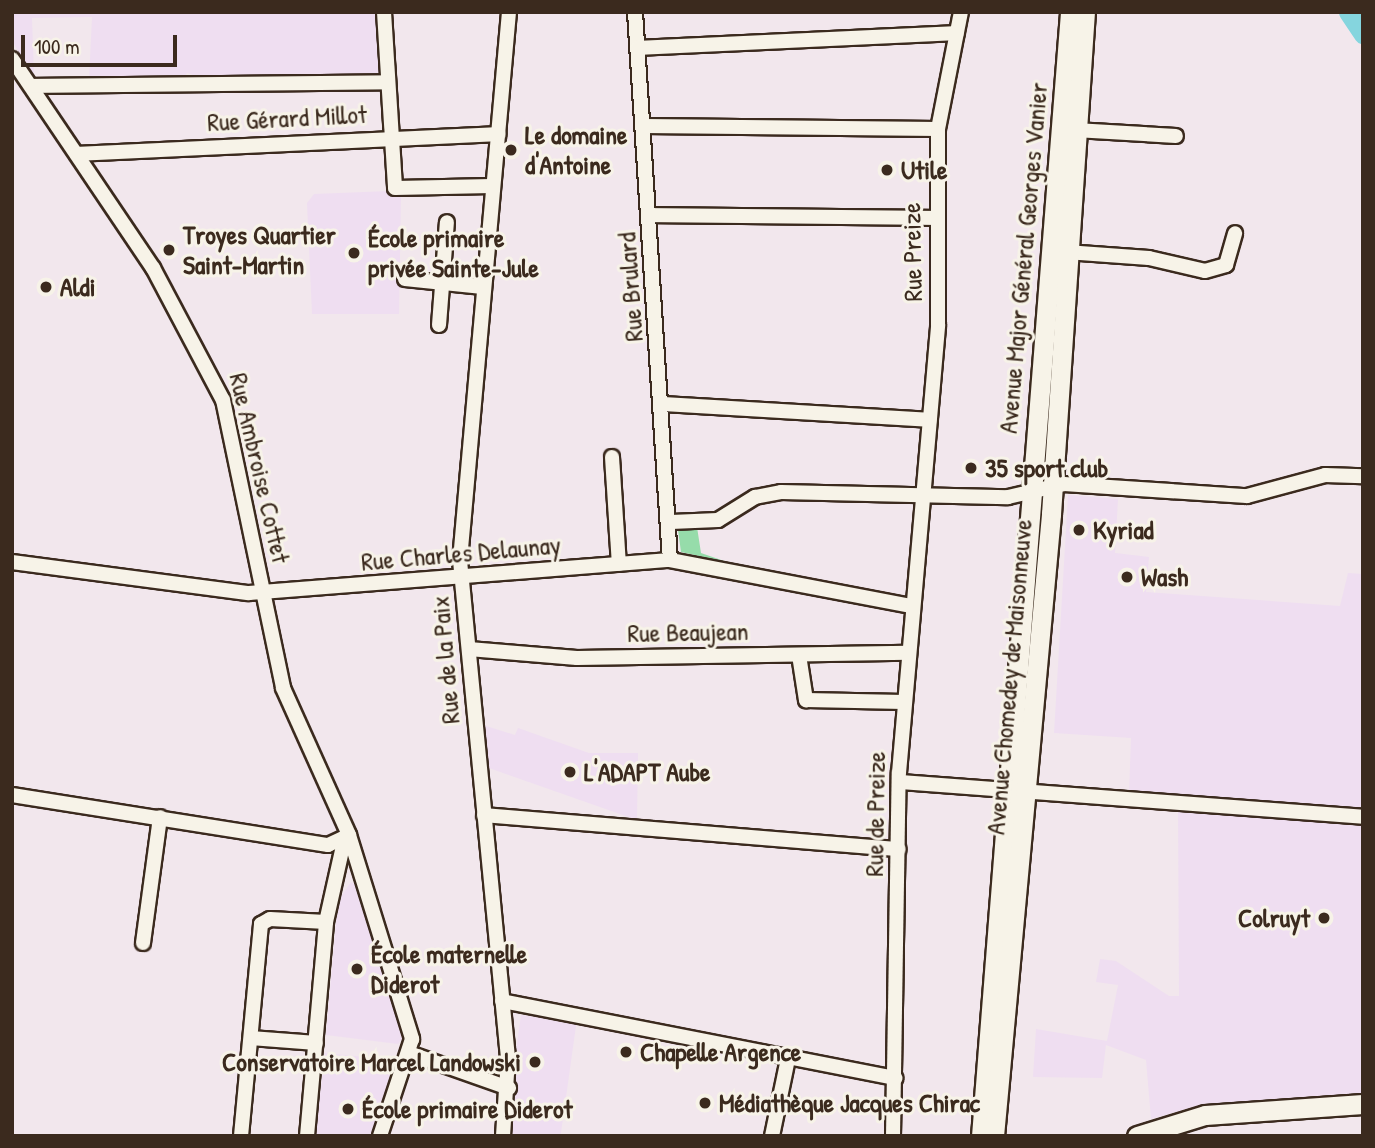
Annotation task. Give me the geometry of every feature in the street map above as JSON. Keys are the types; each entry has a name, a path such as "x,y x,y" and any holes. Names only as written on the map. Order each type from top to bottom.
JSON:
{"main road":[{"name":"Avenue Major Général Georges Vanier","path":"981,1136 1070,12"},
{"name":"Avenue Chomedey de Maisonneuve","path":"994,1136 1007,793 1051,485 1085,12"},
{"path":"1138,1136 1205,1115 1363,1104"}],"street":[{"path":"384,12 390,138 396,188 492,186"},
{"name":"Rue de la Paix","path":"503,1136 509,1088 462,579 483,287 509,12"},
{"name":"Rue Brulard","path":"635,12 671,522 670,559"},
{"name":"Rue Preize","path":"924,493 939,325 934,218 938,129 961,12"},
{"path":"638,48 957,33"},
{"name":"Rue Ambroise Cottet","path":"13,63 32,86 77,154 210,367 223,400 283,688 364,879 412,1039 380,1136"},
{"path":"32,86 387,82"},
{"path":"644,126 938,129"},
{"path":"1076,130 1176,135"},
{"name":"Rue Gérard Millot","path":"77,154 499,134"},
{"path":"649,215 934,218"},
{"path":"439,325 447,222"},
{"path":"1066,252 1149,258 1205,271 1226,265 1235,233"},
{"path":"405,279 483,287"},
{"path":"662,404 930,420"},
{"path":"612,457 620,564"},
{"path":"671,522 718,520 755,497 782,492 924,493 1008,497 1051,485 1247,496 1325,475 1363,476"},
{"name":"Rue de Preize","path":"893,1136 904,702 924,493"},
{"name":"Rue Charles Delaunay","path":"12,562 263,593 462,579 670,559 912,606"},
{"name":"Rue Beaujean","path":"469,649 577,658 908,653"},
{"path":"799,655 806,700 904,702"},
{"path":"901,782 1007,793 1363,817"},
{"path":"12,795 328,845 346,834"},
{"path":"484,815 899,849"},
{"path":"143,943 160,817"},
{"path":"333,880 346,856 346,834"},
{"path":"307,1136 326,922 333,880 328,845"},
{"path":"333,880 350,874 364,879"},
{"path":"241,1136 263,921 326,922"},
{"path":"502,1001 896,1078"},
{"path":"251,1038 316,1043"},
{"path":"409,1053 509,1088"},
{"path":"772,1136 788,1059"}],"shaded area":[{"path":"12,12 381,12 383,77 202,78 187,73 183,79 89,80 92,17 32,18 34,76 12,41"},
{"name":"École primaire privée Sainte-Jule","path":"389,191 401,196 399,314 312,314 307,203 314,194"},
{"path":"1068,495 1118,499 1115,553 1149,557 1146,592 1340,606 1348,573 1363,574 1363,1093 1204,1104 1151,1119 1146,1060 1106,1045 1102,1078 1033,1077 1036,1029 1107,1041 1118,985 1096,982 1100,959 1116,961 1169,996 1179,996 1178,810 1129,794 1131,738 1054,733"},
{"name":"L'ADAPT Aube","path":"483,725 515,735 518,728 589,753 638,753 637,820 489,768"},
{"name":"École maternelle Diderot","path":"351,882 359,887 403,1037 398,1044 326,1035 338,901"},
{"path":"521,1015 576,1023 561,1136 504,1135"},
{"name":"École primaire Diderot","path":"325,1053 395,1060 370,1136 315,1136"}],"green space":[{"path":"697,527 701,553 730,563 681,552 678,530"}],"waterway":[{"path":"1348,12 1363,34"}],"place":[{"name":"Le domaine d'Antoine","path":"511,150"},
{"name":"Utile","path":"887,170"},
{"name":"Troyes Quartier Saint-Martin","path":"169,250"},
{"name":"École primaire privée Sainte-Jule","path":"354,253"},
{"name":"Aldi","path":"46,287"},
{"name":"35 sport club","path":"971,468"},
{"name":"Kyriad","path":"1079,530"},
{"name":"Wash","path":"1127,577"},
{"name":"L'ADAPT Aube","path":"570,772"},
{"name":"Colruyt","path":"1324,918"},
{"name":"École maternelle Diderot","path":"357,969"},
{"name":"Chapelle Argence","path":"626,1052"},
{"name":"Conservatoire Marcel Landowski","path":"535,1062"},
{"name":"Médiathèque Jacques Chirac","path":"705,1103"},
{"name":"École primaire Diderot","path":"348,1109"}]}
